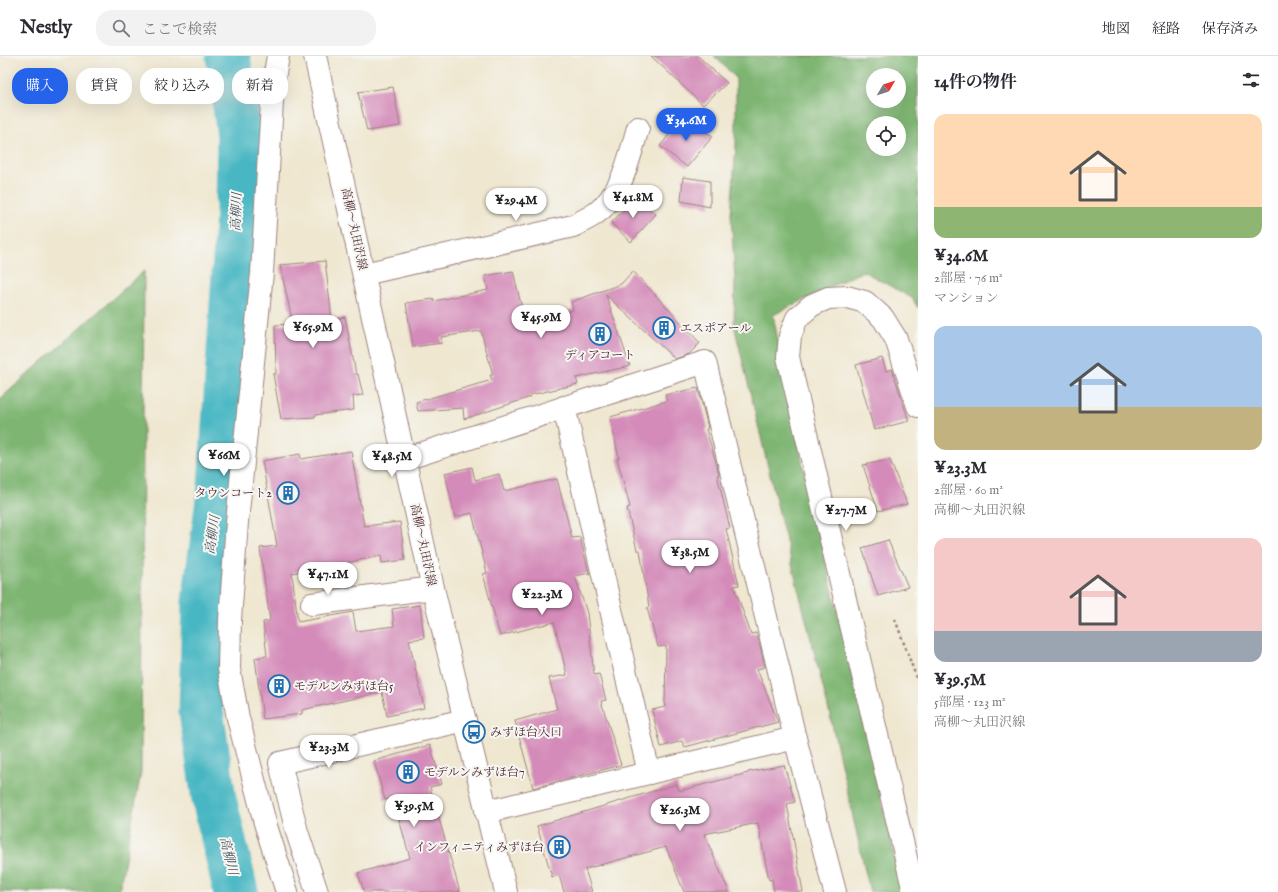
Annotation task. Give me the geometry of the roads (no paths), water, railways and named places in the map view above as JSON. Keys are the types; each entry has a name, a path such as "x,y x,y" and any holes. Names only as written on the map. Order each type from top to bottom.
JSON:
{"street":[{"path":"278,56 273,85 262,273 237,522 230,620 229,669 238,718 257,793 287,892"},
{"name":"高柳～丸田沢線","path":"316,56 433,588 506,892"},
{"path":"364,274 573,226 595,214 609,202 626,168 638,128"},
{"path":"914,892 788,357 790,336 797,318 812,306 828,298 847,297 865,302 883,318 896,339 918,406"},
{"path":"405,459 705,362 795,738 835,892"},
{"path":"564,408 649,773"},
{"path":"312,604 433,588"},
{"path":"317,892 297,832 280,764 465,720"},
{"path":"486,812 795,738"}],"waterway":[{"name":"高柳川","path":"228,56 239,134 238,214 220,486 204,602 201,711 214,799 236,892"}],"place":[{"name":"エスポアール","path":"664,328"},
{"name":"ディアコート","path":"600,334"},
{"name":"タウンコート2","path":"288,493"},
{"name":"モデルンみずほ台5","path":"279,686"},
{"name":"みずほ台入口","path":"474,732"},
{"name":"モデルンみずほ台7","path":"408,772"},
{"name":"インフィニティみずほ台","path":"559,847"}]}
